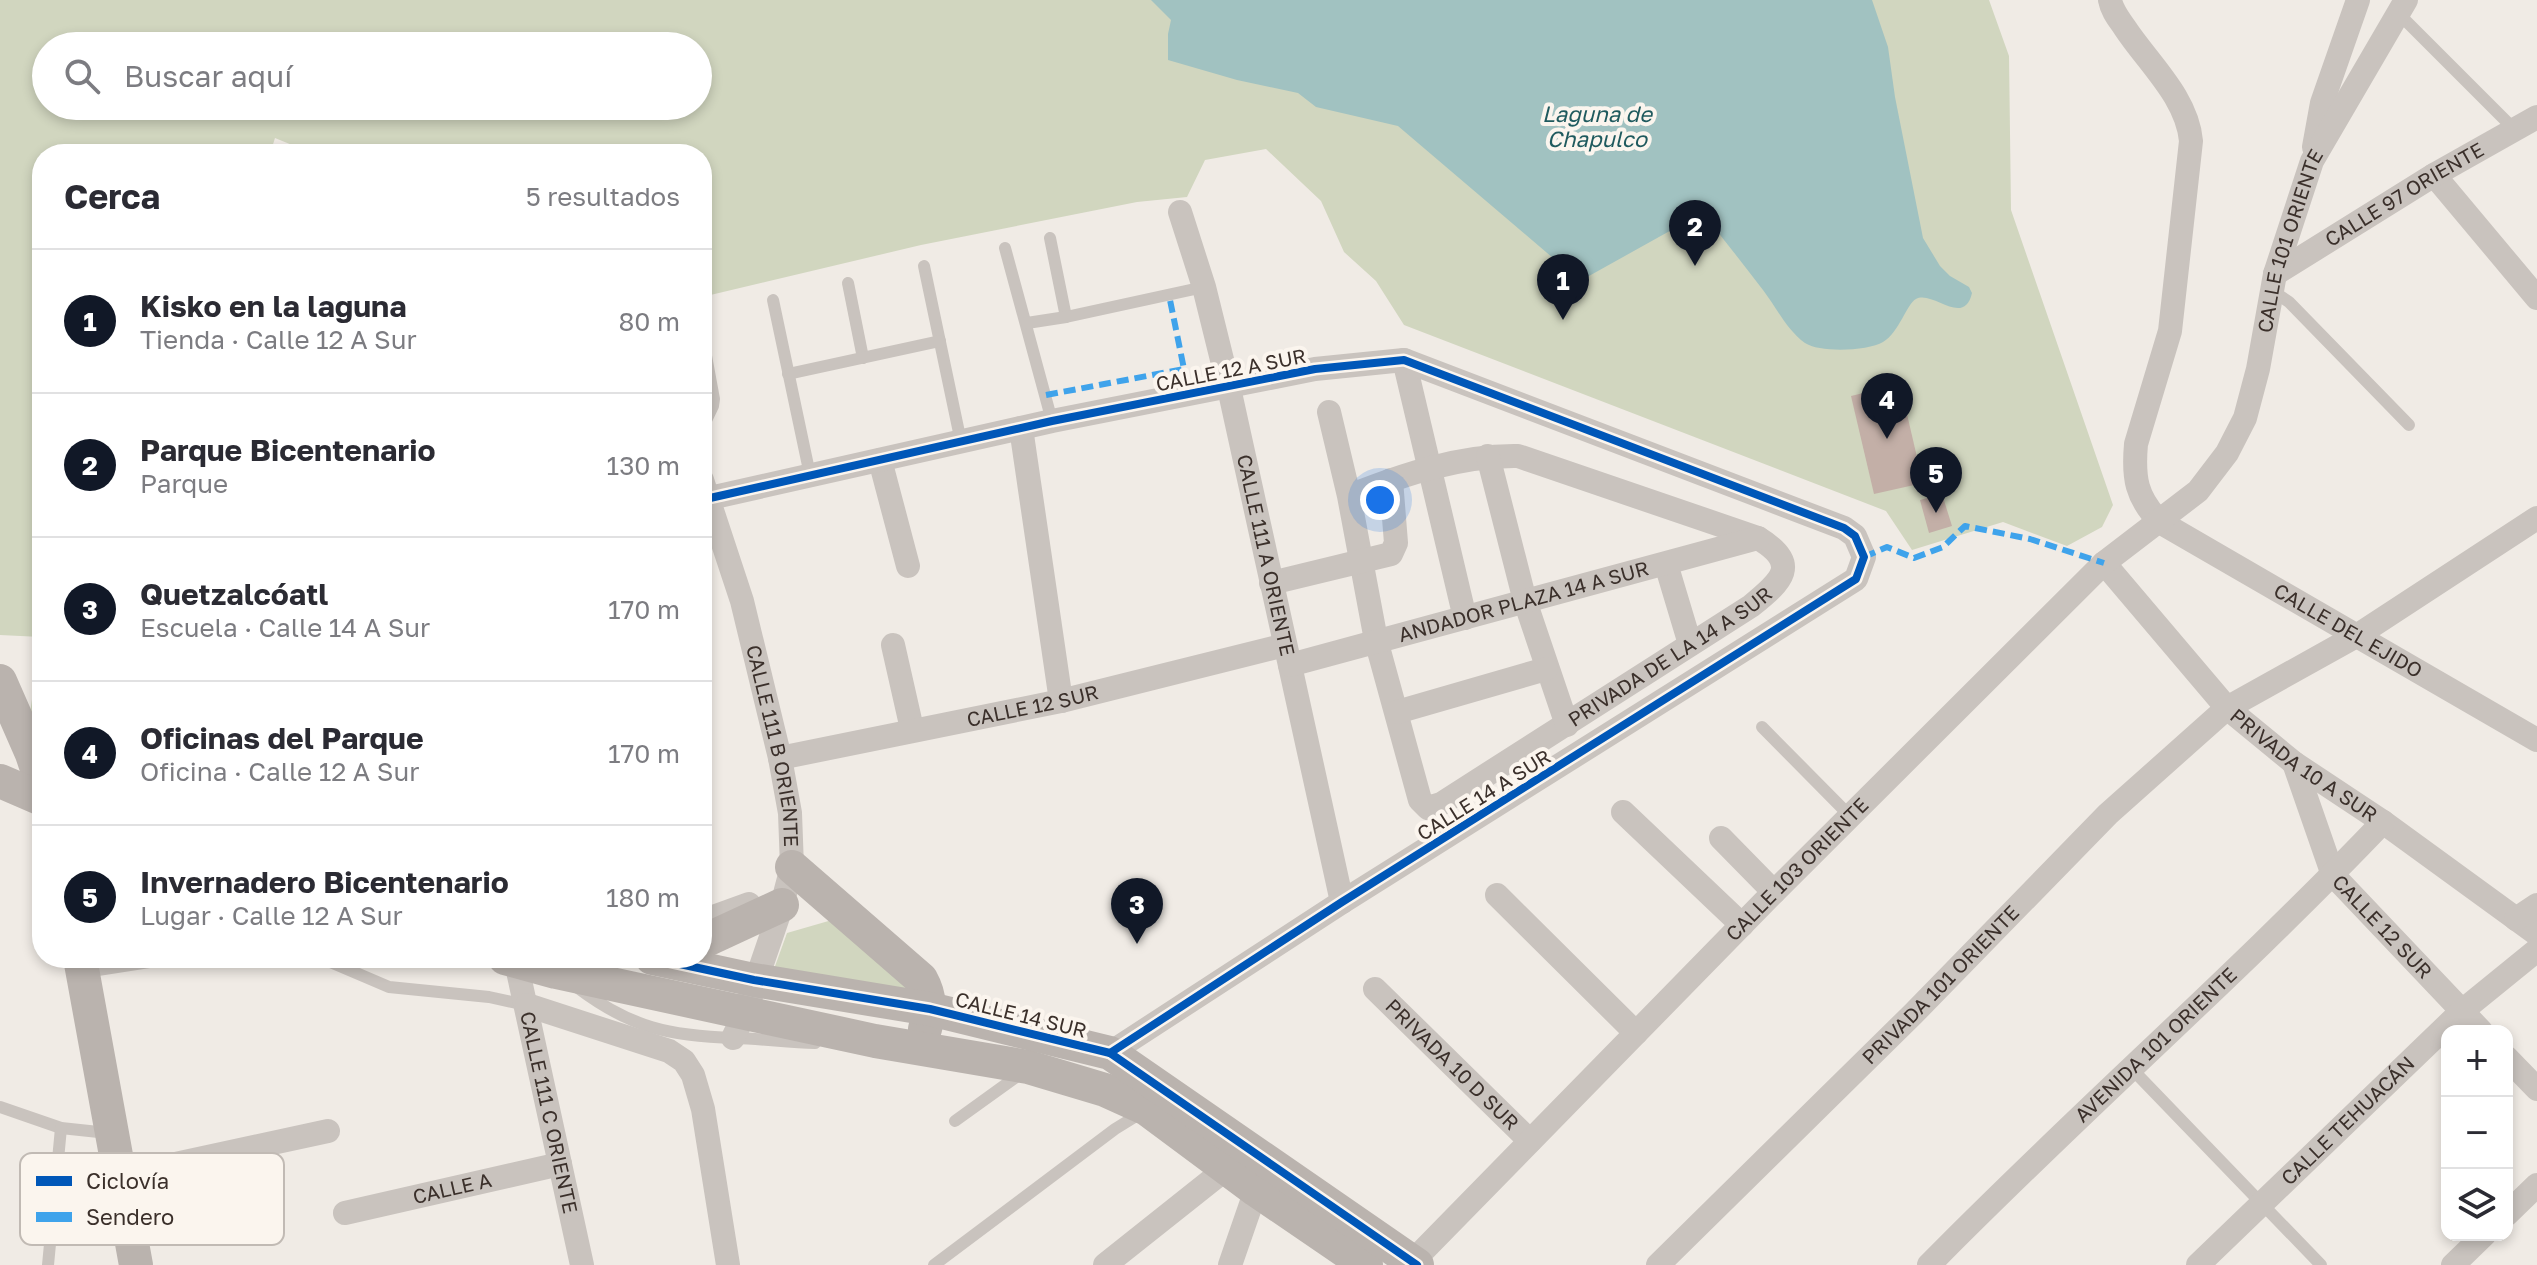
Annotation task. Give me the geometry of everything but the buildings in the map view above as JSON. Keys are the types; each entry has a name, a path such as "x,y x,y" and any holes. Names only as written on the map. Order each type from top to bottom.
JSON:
{"main road":[{"path":"0,681 25,745"},
{"path":"0,781 32,795"},
{"path":"712,936 786,888 921,979 930,1009 920,1048"},
{"path":"81,968 115,1153"},
{"path":"541,968 739,1025 875,1041 1028,1067 1105,1090 1147,1109 1256,1190 1366,1265"},
{"name":"CALLE 14 SUR","path":"698,968 930,1009 1110,1053 1415,1264"},
{"path":"132,1245 136,1265"}],"street":[{"path":"2110,0 2111,7 2181,106 2189,123 2189,168 2170,331 2143,417 2134,462 2139,495 2145,507 2160,522"},
{"path":"2312,161 2322,103 2358,0"},
{"name":"CALLE 101 ORIENTE","path":"2198,491 2227,453 2245,418 2258,369 2273,282 2312,161 2402,7"},
{"name":"CALLE 97 ORIENTE","path":"2273,282 2434,175 2537,117"},
{"path":"2434,175 2537,298"},
{"name":"CALLE 111 A ORIENTE","path":"1180,212 1204,287 1229,388 1342,902"},
{"path":"1404,360 1465,618"},
{"name":"CALLE 12 A SUR","path":"712,488 810,475 1052,421 1315,369 1404,360 1844,528 1855,536 1864,557"},
{"path":"1329,412 1349,496 1359,563 1376,640 1397,712 1546,669"},
{"path":"1021,428 1061,701"},
{"path":"1488,456 1525,601 1567,725"},
{"path":"1349,496 1391,480 1488,456 1527,458 1758,538"},
{"path":"880,460 908,566"},
{"path":"1271,583 1388,556 1396,543 1391,480"},
{"name":"CALLE 103 ORIENTE","path":"1415,1264 1530,1141 1774,892 2104,563 2198,491"},
{"name":"CALLE 111 B ORIENTE","path":"712,508 742,601 790,813 786,888 739,1025"},
{"name":"PRIVADA 101 ORIENTE","path":"1658,1265 1924,1003 2108,814 2227,708 2358,635 2537,518"},
{"name":"CALLE DEL EJIDO","path":"2160,522 2533,733"},
{"name":"ANDADOR PLAZA 14 A SUR","path":"1287,655 1376,640 1465,618 1758,538"},
{"name":"PRIVADA DE LA 14 A SUR","path":"1397,712 1420,800 1428,808 1441,804 1751,606 1780,579 1783,569 1782,557 1776,548 1758,538"},
{"name":"CALLE 14 A SUR","path":"1110,1053 1342,902 1848,585 1856,579 1864,557"},
{"name":"PRIVADA 10 A SUR","path":"2104,563 2227,708 2294,763 2383,822 2537,934"},
{"path":"1666,564 1690,644"},
{"path":"893,645 912,729"},
{"name":"CALLE 12 SUR","path":"780,758 1287,655"},
{"name":"CALLE 12 SUR","path":"2294,763 2333,875 2475,1025"},
{"path":"1623,812 1742,925"},
{"name":"AVENIDA 101 ORIENTE","path":"1929,1265 2130,1067 2333,875 2383,822"},
{"path":"1721,838 1774,892"},
{"path":"712,917 786,888"},
{"path":"1497,895 1636,1033"},
{"path":"2516,919 2537,905"},
{"name":"CALLE TEHUACÁN","path":"2198,1265 2462,1011 2537,950"},
{"name":"CALLE 111 C ORIENTE","path":"513,968 527,1005 582,1265"},
{"name":"PRIVADA 10 D SUR","path":"1375,989 1530,1141"},
{"path":"527,1005 669,1051 684,1061 693,1075 703,1109 728,1265"},
{"path":"2513,1064 2537,1089"},
{"path":"226,1153 328,1131"},
{"name":"CALLE A","path":"345,1213 560,1164"},
{"path":"1105,1265 1227,1168"},
{"path":"2513,1208 2537,1185"},
{"path":"1230,1265 1256,1190"},
{"path":"2453,1265 2478,1241"}],"lane":[{"path":"2402,7 2515,130"},
{"path":"1050,238 1066,317"},
{"path":"1005,248 1052,421"},
{"path":"924,266 961,442"},
{"path":"2273,282 2409,425"},
{"path":"848,283 863,358"},
{"path":"1027,323 1204,287"},
{"path":"773,300 810,475"},
{"path":"788,374 940,341"},
{"path":"1762,727 1851,817"},
{"path":"342,968 389,987 489,997 527,1005"},
{"path":"955,1121 1028,1067"},
{"path":"2130,1067 2321,1265"},
{"path":"0,1107 61,1128 111,1133"},
{"path":"934,1265 1115,1129 1147,1109"},
{"path":"59,1153 61,1128"},
{"path":"48,1265 50,1245"}],"green space":[{"path":"0,0 1989,0 2009,56 2011,210 2113,505 2102,527 2067,546 2003,522 1912,550 1886,511 1404,325 1376,281 1344,252 1321,201 1266,149 1205,160 1187,197 1137,202 921,245 712,295 712,144 290,144 275,138 273,144 32,144 32,637 0,635"},
{"path":"832,920 921,996 774,969 787,933"}],"water":[{"name":"Laguna de Chapulco","path":"1151,0 1872,0 1888,47 1923,238 1940,266 1969,287 1972,293 1968,303 1955,308 1931,299 1916,299 1889,338 1876,345 1844,350 1812,346 1793,332 1702,213 1580,281 1398,126 1316,107 1298,93 1237,80 1168,60 1171,20"}],"marked path":[{"path":"1046,395 1184,369 1169,295"},
{"path":"1864,557 1887,547 1914,558 1943,547 1965,526 2030,539 2104,563"}],"cycle path":[{"path":"712,498 1052,421 1315,369 1404,360 1844,528 1855,536 1864,557 1856,579 1342,902 1110,1053"},
{"path":"698,968 930,1009 1110,1053 1417,1265"}],"place":[{"name":"Parque Bicentenario","path":"1695,266"},
{"name":"Kisko en la laguna","path":"1563,320"},
{"name":"Oficinas del Parque","path":"1887,439"},
{"name":"Invernadero Bicentenario","path":"1936,513"},
{"name":"Quetzalcóatl","path":"1137,944"}]}
